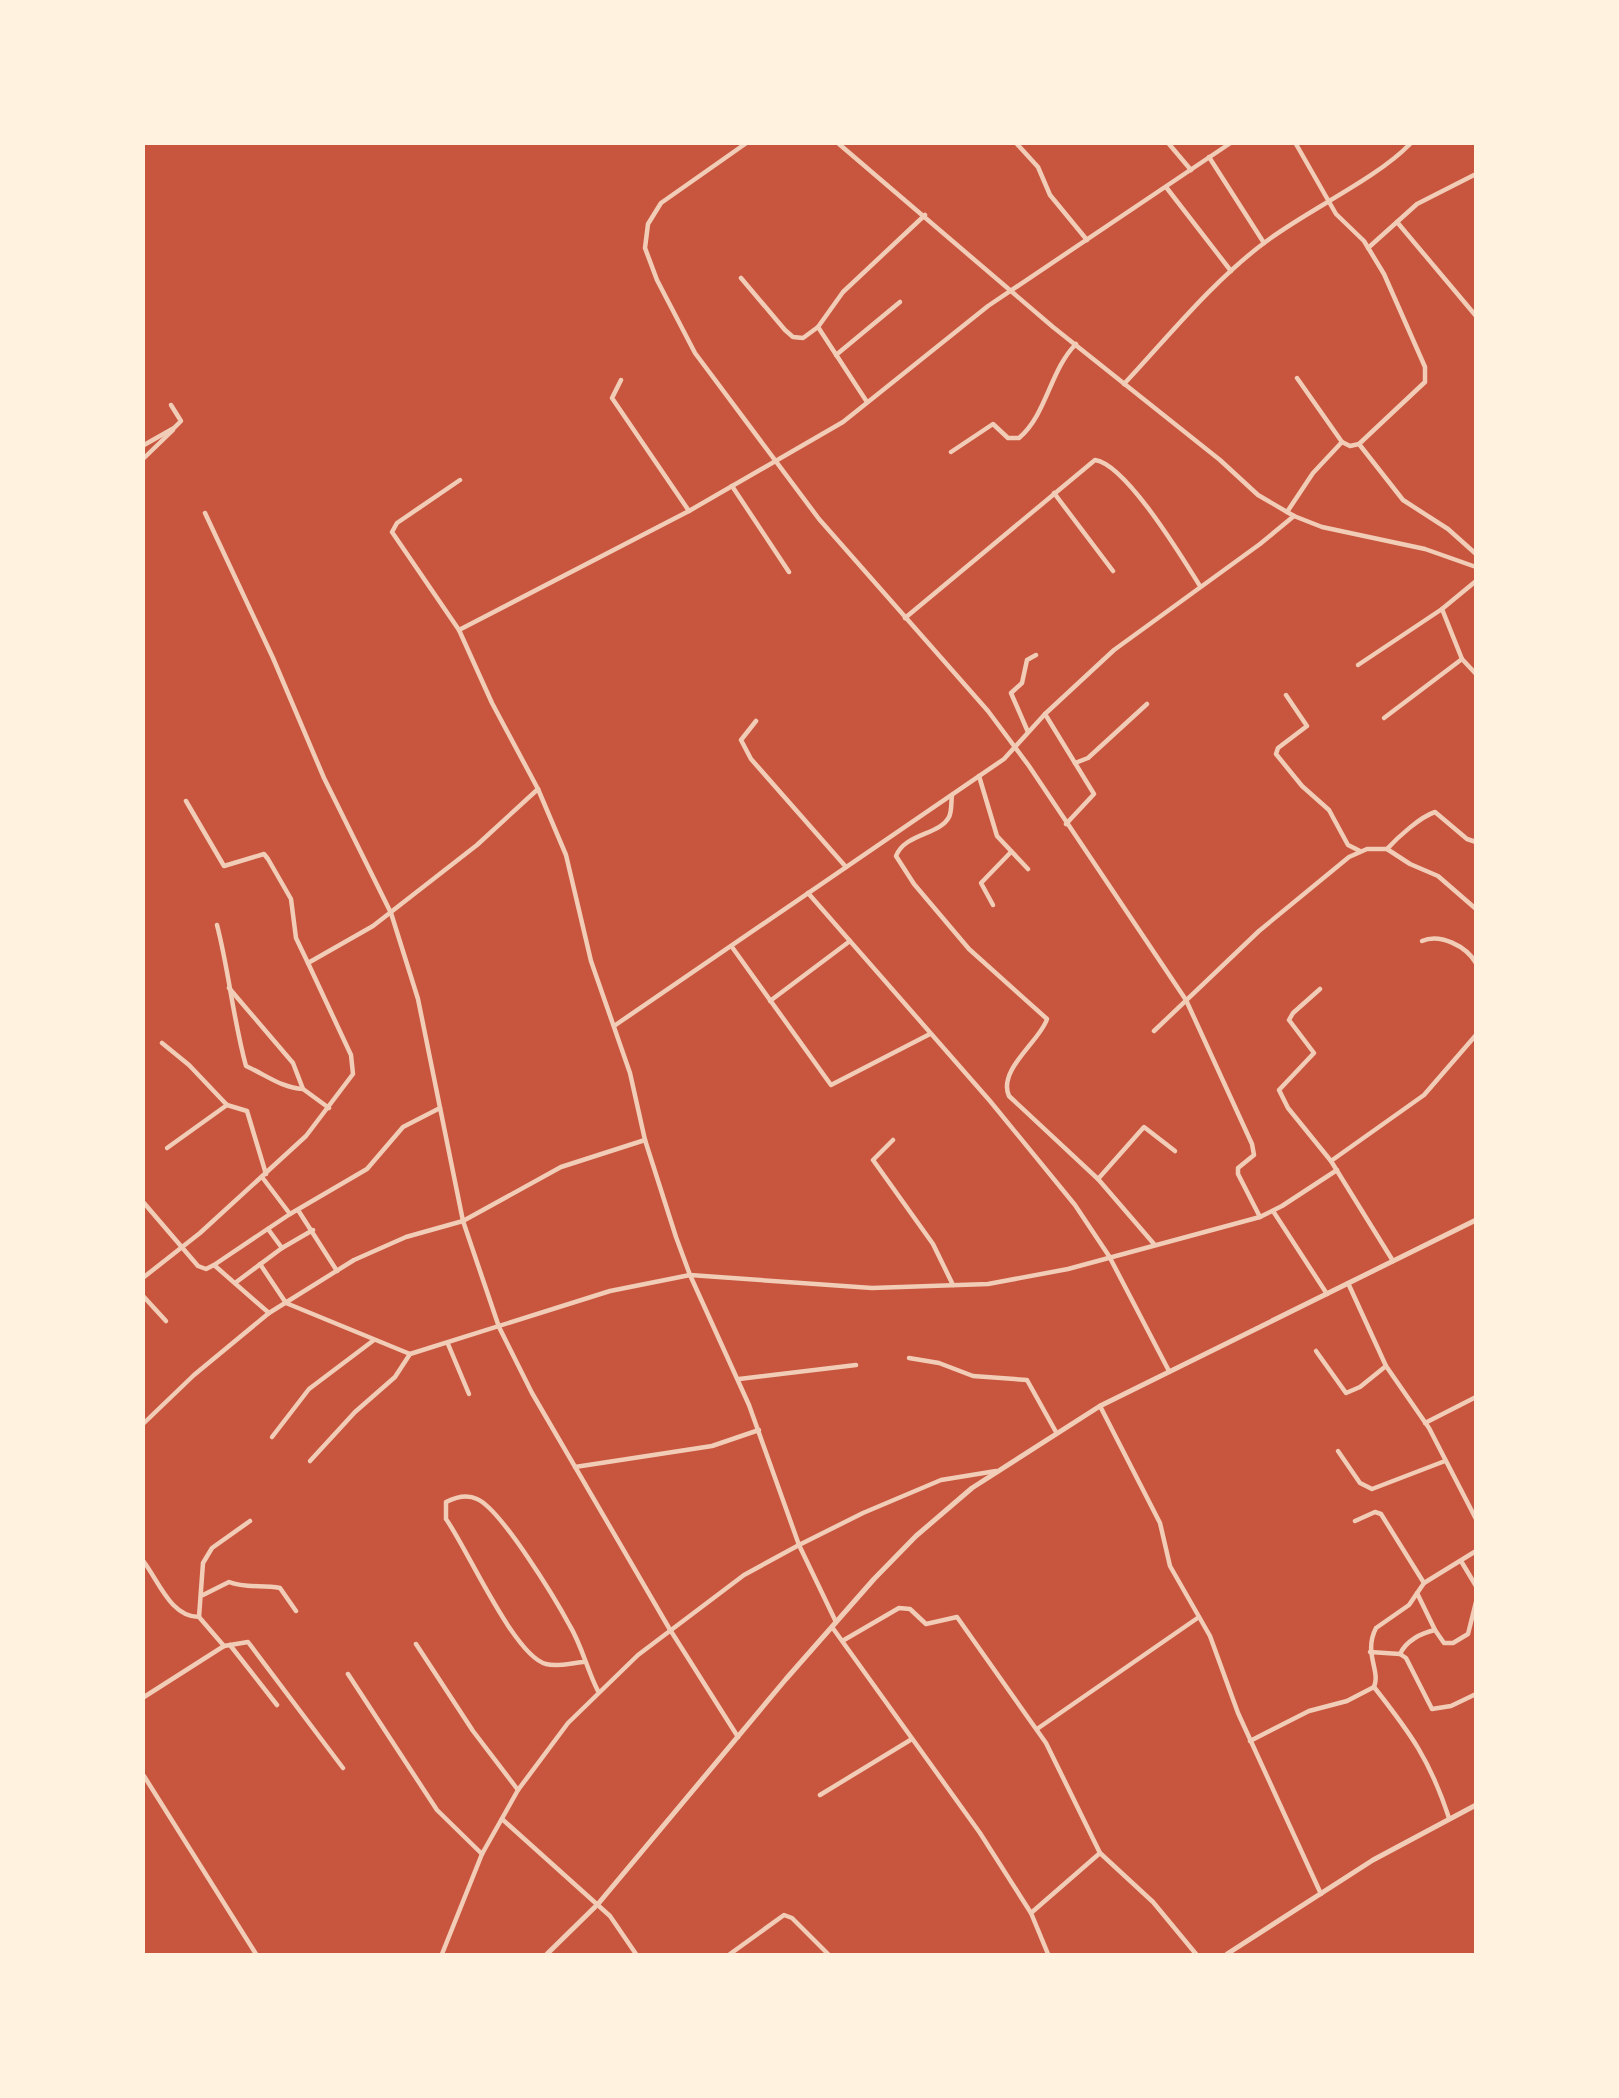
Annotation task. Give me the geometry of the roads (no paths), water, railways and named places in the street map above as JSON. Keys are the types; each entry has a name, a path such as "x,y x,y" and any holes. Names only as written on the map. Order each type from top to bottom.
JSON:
{"street":[{"path":"745,144 661,203 648,224 645,248 657,280 695,353 777,463 841,545 988,711 1016,747 1186,1000 1252,1144 1254,1155 1238,1168 1238,1174 1260,1217"},
{"path":"839,144 1010,290 1258,495 1294,516 1322,527 1436,552 1475,567"},
{"path":"1017,144 1038,167 1050,195 1087,240"},
{"path":"1168,144 1191,170"},
{"path":"459,630 777,463 843,422 1010,290 1229,144"},
{"path":"1296,144 1336,214 1368,248 1393,290 1422,358 1426,375 1418,392 1359,444 1350,446 1342,442 1297,378"},
{"path":"1124,384 1231,271 1264,243 1388,162 1410,144"},
{"path":"1209,158 1264,243"},
{"path":"1368,248 1417,204 1475,174"},
{"path":"1166,187 1231,271"},
{"path":"741,278 793,337 803,338 818,327 844,292 925,215"},
{"path":"1397,222 1475,316"},
{"path":"836,355 900,302"},
{"path":"818,327 867,402"},
{"path":"951,452 993,424 1013,441 1019,438 1033,424 1041,402 1056,381 1064,356 1076,344"},
{"path":"621,380 612,398 689,510"},
{"path":"144,458 181,421 172,405"},
{"path":"144,445 174,428"},
{"path":"1287,512 1313,473 1342,442"},
{"path":"1359,444 1403,500 1475,551"},
{"path":"905,618 1092,461 1102,461 1155,516 1200,586"},
{"path":"460,480 392,529 415,569 459,630 492,703 538,789 572,875 592,961 630,1073 645,1140 690,1275 738,1379 759,1430 799,1545 834,1624 912,1739 955,1796 1031,1913 1048,1955"},
{"path":"732,486 789,572"},
{"path":"1054,493 1113,571"},
{"path":"205,513 273,658 324,778 391,913 418,999 463,1221 499,1327 532,1393 575,1467 738,1737"},
{"path":"614,1026 979,776 1016,747 1045,714 1115,650 1294,516"},
{"path":"1358,665 1441,609 1475,581"},
{"path":"1441,609 1462,659 1475,674"},
{"path":"1028,732 1011,693 1022,683 1027,660 1036,655"},
{"path":"1384,719 1462,659"},
{"path":"1286,695 1307,728 1278,748 1276,754 1301,786 1329,810 1348,845 1361,851"},
{"path":"1075,763 1087,758 1147,704"},
{"path":"1045,714 1094,794 1066,824"},
{"path":"755,721 741,740 751,759 846,867"},
{"path":"979,776 997,836 1028,869"},
{"path":"308,963 391,913 477,845 538,789"},
{"path":"952,794 950,811 944,823 912,838 896,856 914,884 969,949 1047,1019 1016,1065 1007,1085 1007,1094 1098,1179 1154,1244"},
{"path":"144,1277 264,1176 306,1136 353,1074 354,1066 296,938 291,899 268,859 264,854 224,866 186,801"},
{"path":"1387,849 1397,837 1410,831 1419,819 1435,812 1467,839 1475,842"},
{"path":"1154,1031 1259,931 1349,857 1361,851 1387,849 1410,864 1438,876 1475,909"},
{"path":"993,905 981,883 1010,852"},
{"path":"808,893 1076,1205 1110,1256 1168,1371"},
{"path":"217,925 227,962 229,988 246,1066 286,1088 303,1089"},
{"path":"1422,941 1441,938 1467,953 1475,963"},
{"path":"770,1001 850,941"},
{"path":"732,947 831,1085 930,1034"},
{"path":"229,988 293,1063 303,1089 328,1108"},
{"path":"1320,989 1293,1013 1289,1020 1314,1054 1279,1090 1288,1108 1331,1161 1393,1261"},
{"path":"1331,1161 1424,1095 1475,1035"},
{"path":"162,1043 189,1065 227,1105 247,1111 264,1176 290,1214"},
{"path":"167,1149 227,1105"},
{"path":"144,1203 200,1268 214,1265 290,1214 367,1169 403,1127 440,1108"},
{"path":"1098,1179 1144,1127 1175,1152"},
{"path":"144,1423 194,1375 269,1313 337,1271 376,1249 463,1221 551,1171 645,1140"},
{"path":"893,1140 873,1160 933,1244 953,1285"},
{"path":"260,1264 286,1303 410,1354 610,1291 690,1275 872,1288 988,1284 1038,1276 1260,1217 1337,1170"},
{"path":"298,1210 337,1271"},
{"path":"1273,1211 1327,1294"},
{"path":"547,1955 598,1904 834,1624 916,1536 996,1471 1100,1406 1475,1220"},
{"path":"268,1229 282,1248"},
{"path":"235,1283 282,1248 313,1230"},
{"path":"214,1265 269,1313"},
{"path":"1348,1283 1386,1366 1426,1423 1475,1519"},
{"path":"144,1297 166,1321"},
{"path":"272,1437 309,1389 374,1340"},
{"path":"448,1344 469,1394"},
{"path":"1316,1351 1346,1393 1360,1387 1386,1366"},
{"path":"310,1461 355,1412 395,1377 410,1354"},
{"path":"909,1358 939,1363 973,1376 1027,1380 1056,1432"},
{"path":"738,1379 856,1365"},
{"path":"1426,1423 1475,1397"},
{"path":"1100,1406 1160,1523 1170,1566 1215,1646 1250,1741 1321,1894"},
{"path":"575,1467 712,1446 759,1430"},
{"path":"1338,1451 1360,1483 1372,1489 1445,1461"},
{"path":"442,1955 482,1854 518,1790 568,1723 598,1691 670,1628 744,1575 863,1513 940,1480 996,1471"},
{"path":"583,1662 546,1664 536,1660 516,1638 446,1519 446,1502 456,1497 475,1497 487,1505 520,1548 572,1628 583,1662 598,1691"},
{"path":"1355,1521 1375,1512 1381,1514 1424,1584"},
{"path":"224,1646 199,1617 203,1563 212,1548 250,1521"},
{"path":"1250,1741 1309,1711 1347,1701 1374,1687 1377,1680 1370,1652 1376,1628 1409,1605 1424,1584 1475,1551"},
{"path":"1461,1561 1475,1586"},
{"path":"144,1562 177,1609 186,1617 199,1617"},
{"path":"202,1596 229,1582 240,1587 271,1586 280,1588 296,1611"},
{"path":"1416,1592 1444,1643 1453,1643 1468,1634 1475,1602"},
{"path":"844,1640 899,1608 909,1609 926,1624 957,1617 1038,1729 1063,1774 1100,1853 1153,1902 1196,1955"},
{"path":"1038,1729 1199,1617"},
{"path":"1400,1654 1408,1643 1435,1630"},
{"path":"144,1698 224,1646 245,1641 251,1644 343,1769"},
{"path":"416,1644 473,1731 518,1790"},
{"path":"230,1645 277,1705"},
{"path":"1370,1652 1400,1654 1408,1661 1427,1705 1432,1709 1451,1706 1475,1694"},
{"path":"348,1674 437,1810 482,1854"},
{"path":"1374,1687 1416,1741 1436,1779 1449,1818"},
{"path":"820,1795 912,1739"},
{"path":"144,1776 256,1955"},
{"path":"1227,1955 1373,1860 1475,1805"},
{"path":"502,1819 598,1904 622,1932 636,1955"},
{"path":"1031,1913 1100,1853"},
{"path":"730,1955 784,1915 792,1918 828,1955"}]}
